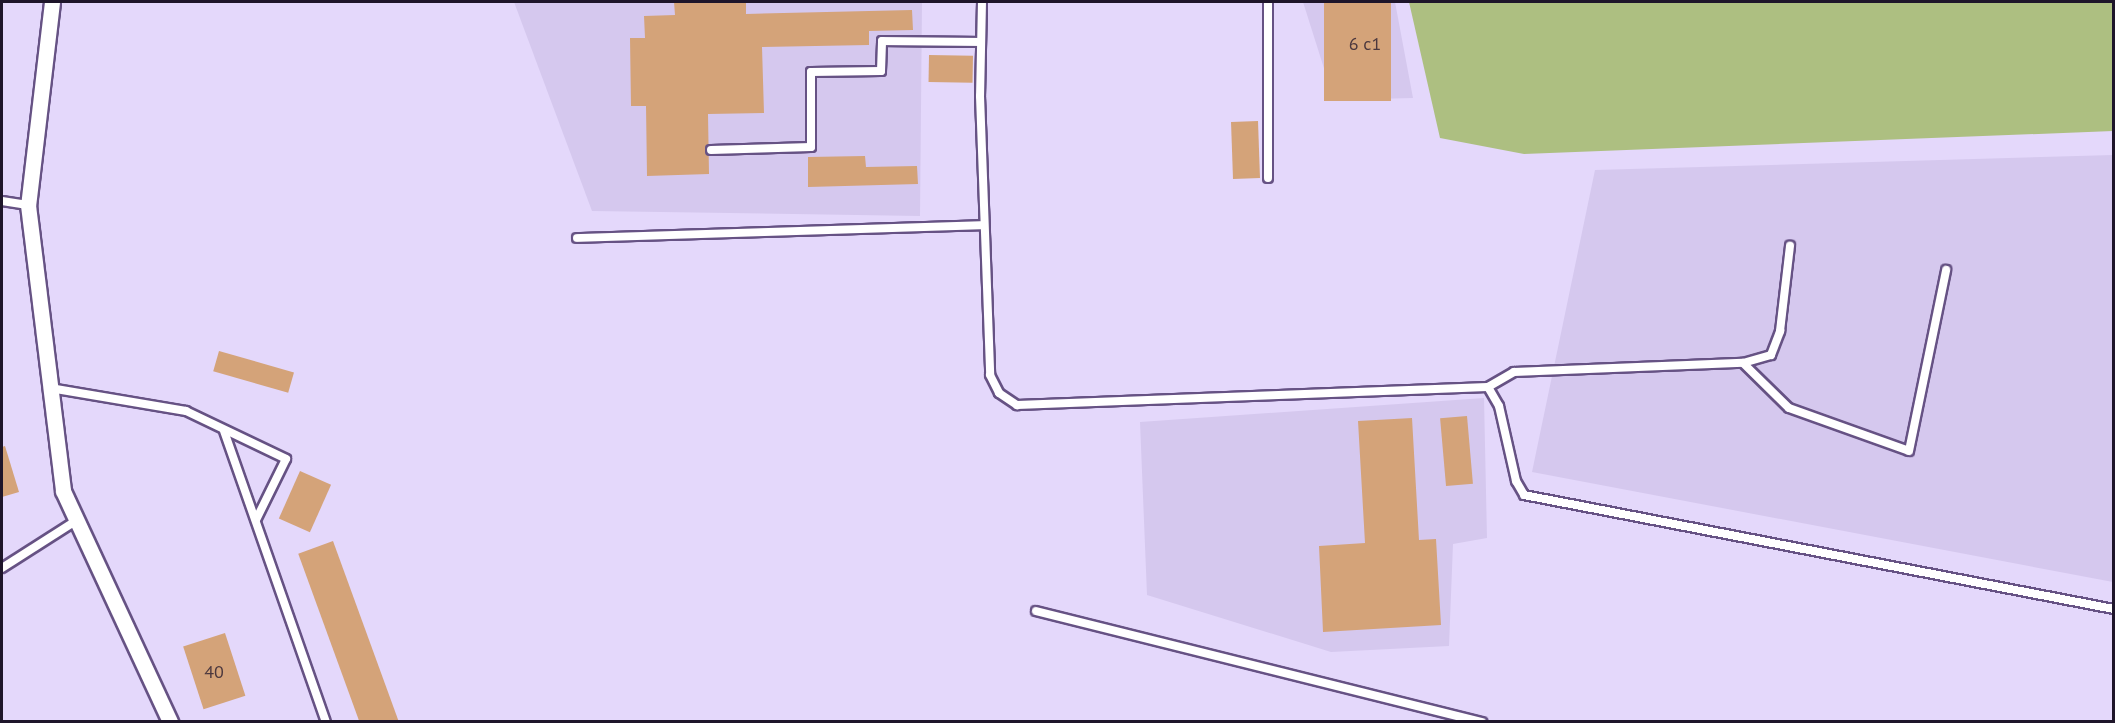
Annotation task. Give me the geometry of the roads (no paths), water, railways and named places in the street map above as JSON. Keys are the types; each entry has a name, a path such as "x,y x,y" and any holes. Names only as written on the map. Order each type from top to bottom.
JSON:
{"street":[{"path":"52,2 28,205 47,387 63,491 74,522 170,722"}],"lane":[{"path":"982,2 980,42 990,375 999,393 1017,405 1488,387 1514,372 1743,363 1772,355 1780,331 1790,246"},
{"path":"1268,2 1268,178"},
{"path":"711,150 811,147 811,72 881,71 882,41 980,42"},
{"path":"2,201 28,205"},
{"path":"577,238 984,225"},
{"path":"1743,363 1789,408 1909,451 1946,270"},
{"path":"47,387 186,411 286,459 256,520"},
{"path":"1488,387 1499,406 1515,482 1524,495 2114,609"},
{"path":"224,430 326,722"},
{"path":"2,568 74,522"},
{"path":"1036,611 1482,722"}]}
